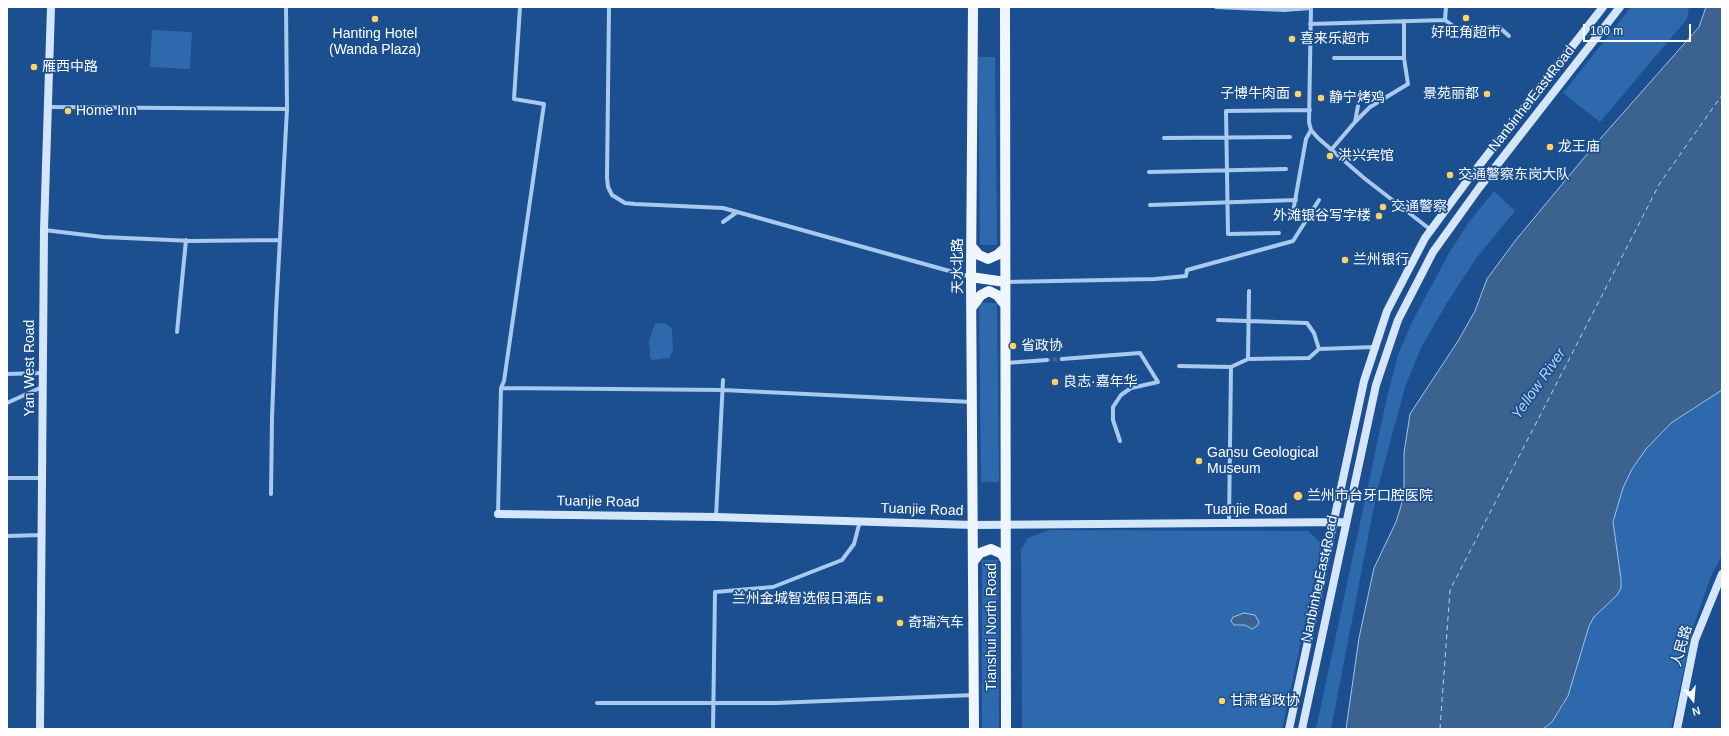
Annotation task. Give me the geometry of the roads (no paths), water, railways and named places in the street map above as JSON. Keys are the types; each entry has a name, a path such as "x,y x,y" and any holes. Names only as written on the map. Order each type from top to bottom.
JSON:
{"main road":[{"name":"Yan West Road","path":"40,729 44,230 51,7"},
{"name":"天水北路","path":"973,7 971,277 973,525"},
{"path":"1005,7 1006,524"},
{"name":"Nanbinhe East Road","path":"1289,729 1364,381 1387,311 1430,230 1466,181 1603,7"},
{"name":"Nanbinhe East Road","path":"1302,729 1376,385 1398,320 1433,252 1479,188 1620,7"},
{"path":"972,247 979,255 988,258 997,255 1005,248"},
{"path":"971,277 1005,282"},
{"path":"972,307 981,295 989,291 997,295 1005,305"},
{"name":"Tuanjie Road","path":"498,514 716,517 973,525 1346,522"},
{"name":"Tianshui North Road","path":"1006,524 1006,729"},
{"name":"Tianshui North Road","path":"973,525 974,729"},
{"path":"973,562 980,552 991,549 1002,554 1006,562"},
{"name":"人民路","path":"1677,729 1695,640 1722,574"}],"street":[{"path":"271,494 272,418 287,109 286,7"},
{"path":"498,514 501,388 504,381 544,104 514,99 520,7"},
{"path":"609,7 607,178 608,187 612,195 625,203 723,208 971,277"},
{"path":"1216,7 1284,10 1310,7 1309,122 1311,130 1331,150 1430,230"},
{"path":"1445,20 1446,7"},
{"path":"1310,24 1445,20 1456,28 1498,27 1509,36"},
{"path":"1331,150 1370,107 1408,84 1404,58 1404,22"},
{"path":"1334,58 1404,58"},
{"path":"1355,122 1358,106"},
{"path":"48,107 287,109"},
{"path":"1279,233 1228,234 1226,111 1310,110"},
{"path":"1307,219 1294,212 1306,139 1311,130"},
{"path":"1164,138 1290,137"},
{"path":"1149,172 1286,169"},
{"path":"1150,204 1296,200"},
{"path":"1005,282 1155,279 1186,276 1187,270 1293,242 1319,200"},
{"path":"723,222 737,212"},
{"path":"44,230 103,237 186,240 280,240"},
{"path":"177,332 186,240"},
{"path":"1248,359 1249,291"},
{"path":"1218,320 1307,323 1314,333 1319,348"},
{"path":"1178,366 1231,367 1248,359 1309,358 1319,348 1375,347"},
{"path":"1062,359 1140,353 1158,382 1131,388 1121,395 1113,407 1113,420 1120,441"},
{"path":"1005,362 1047,360"},
{"path":"1229,523 1231,367"},
{"path":"7,374 43,373"},
{"path":"716,517 723,380"},
{"path":"7,403 43,387"},
{"path":"501,388 723,390 972,402"},
{"path":"7,478 42,478"},
{"path":"713,729 715,592 773,587 842,560 854,544 860,521"},
{"path":"7,536 42,535"},
{"path":"597,703 714,704 974,695"}],"water":[{"name":"Yellow River","path":"1706,7 1722,7 1722,390 1671,423 1646,449 1632,469 1623,488 1613,522 1621,588 1617,595 1594,617 1589,626 1568,696 1552,722 1543,729 1346,729 1359,638 1374,568 1396,522 1401,506 1404,491 1404,453 1410,414 1458,341 1475,311 1487,279 1515,241 1593,147 1699,27"},
{"path":"1244,613 1255,615 1259,622 1257,626 1252,629 1245,625 1234,625 1231,621 1233,617"}],"tunnel":[{"path":"1047,360 1062,359"}],"place":[{"name":"好旺角超市","path":"1466,18"},
{"name":"Hanting Hotel (Wanda Plaza)","path":"375,19"},
{"name":"喜来乐超市","path":"1292,39"},
{"name":"雁西中路","path":"34,67"},
{"name":"子博牛肉面","path":"1298,94"},
{"name":"景苑丽都","path":"1487,94"},
{"name":"静宁烤鸡","path":"1321,98"},
{"name":"Home Inn","path":"68,111"},
{"name":"龙王庙","path":"1550,147"},
{"name":"洪兴宾馆","path":"1330,156"},
{"name":"交通警察东岗大队","path":"1450,175"},
{"name":"交通警察","path":"1383,207"},
{"name":"外滩银谷写字楼","path":"1379,216"},
{"name":"兰州银行","path":"1345,260"},
{"name":"省政协","path":"1013,346"},
{"name":"良志·嘉年华","path":"1055,382"},
{"name":"Gansu Geological Museum","path":"1199,461"},
{"name":"兰州市台牙口腔医院","path":"1298,496"},
{"name":"兰州金城智选假日酒店","path":"880,599"},
{"name":"奇瑞汽车","path":"900,623"},
{"name":"甘肃省政协","path":"1222,701"}]}
